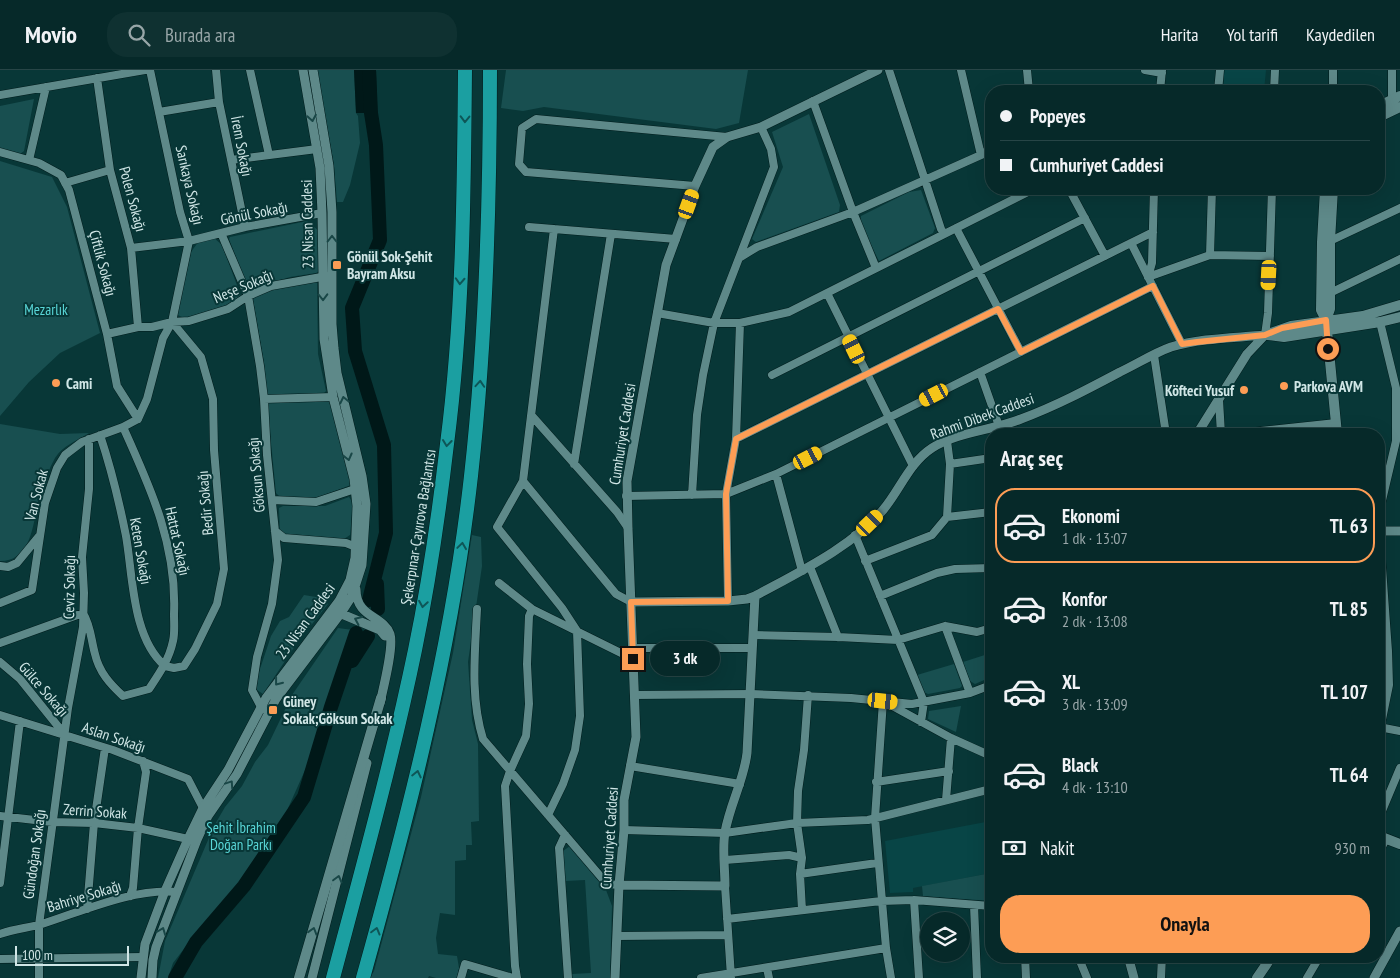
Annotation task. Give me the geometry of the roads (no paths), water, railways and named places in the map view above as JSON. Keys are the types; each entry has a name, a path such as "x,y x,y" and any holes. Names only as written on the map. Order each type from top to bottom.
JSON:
{"highway":[{"name":"Şekerpınar-Çayırova Bağlantısı","path":"333,978 388,772 415,650 438,513 448,434 463,231 465,70"},
{"path":"363,978 409,806 439,678 460,559 480,390 487,263 490,167 490,70"}],"main road":[{"path":"1385,112 1397,101"},
{"path":"1325,195 1321,310 1326,325 1337,428"},
{"path":"1326,325 1330,309 1332,195"},
{"name":"Rahmi Dibek Caddesi","path":"1265,335 1284,337 1400,305"},
{"name":"Rahmi Dibek Caddesi","path":"1326,325 1380,322 1400,317"},
{"path":"1385,665 1388,685 1385,699"},
{"path":"299,978 381,698"},
{"path":"1385,838 1400,844"},
{"path":"1257,978 1267,963"}],"street":[{"path":"0,95 144,70"},
{"name":"Sarıkaya Sokağı","path":"138,419 147,399 163,338 172,322 189,241 180,212 150,70"},
{"name":"İrem Sokağı","path":"216,70 219,102 245,227"},
{"path":"250,70 269,155"},
{"name":"23 Nisan Caddesi","path":"152,978 152,960 156,947 208,816 237,774 265,709 266,698 339,601 350,580 356,547 357,506 355,489 333,397 324,339 320,168 302,70"},
{"name":"23 Nisan Caddesi","path":"141,978 145,944 165,891 203,808 265,709 276,699 341,613 356,586 362,565 366,504 362,476 338,373 332,324 332,212 329,166 313,70"},
{"name":"Cumhuriyet Caddesi","path":"615,978 619,885 624,830 624,800 636,737 626,496 627,481 666,265 712,146 727,137 761,126 878,70"},
{"path":"889,70 944,234"},
{"path":"961,70 981,155"},
{"path":"1027,70 1028,85"},
{"path":"1145,70 1162,71 1161,85"},
{"path":"1219,85 1220,70"},
{"path":"1274,85 1275,70"},
{"path":"1333,70 1333,85"},
{"path":"1392,70 1397,101"},
{"name":"Polen Sokağı","path":"97,78 110,170 131,248 138,327"},
{"path":"29,160 46,87"},
{"path":"813,101 853,212 876,268"},
{"path":"159,112 219,102"},
{"path":"695,186 526,172 519,164 522,128 536,119 727,137"},
{"path":"692,494 697,415 714,323 774,167 771,149 761,126"},
{"path":"231,160 317,149"},
{"name":"Çiftlik Sokağı","path":"0,152 39,163 61,175 69,190 108,334 117,386 138,419"},
{"path":"739,258 757,247 853,212 985,153"},
{"path":"65,183 110,170"},
{"path":"657,313 714,323 740,323 789,312 1022,195"},
{"path":"1072,195 1105,256"},
{"path":"1148,277 1152,263 1154,195"},
{"path":"1210,255 1212,195"},
{"path":"1201,428 1247,354 1265,335 1268,313 1272,195"},
{"path":"1330,240 1400,208"},
{"name":"Gönül Sokağı","path":"131,248 189,241 245,227 322,213"},
{"path":"772,375 1085,218"},
{"path":"529,227 676,240"},
{"path":"956,228 1021,352"},
{"path":"548,815 563,784 575,750 580,716 577,631 562,608 496,527 523,481 554,229"},
{"path":"736,439 1153,232"},
{"name":"Göksun Sokağı","path":"220,233 248,296 264,399 267,456 278,560 273,595 257,657 252,690 265,709"},
{"path":"574,464 611,234"},
{"path":"1131,243 1182,344"},
{"path":"1148,277 1210,255 1270,256"},
{"path":"1330,292 1400,259"},
{"name":"Neşe Sokağı","path":"108,334 138,327 152,327 172,322 189,321 228,309 248,296 271,286 322,276 332,276"},
{"path":"626,496 726,494 776,474 1153,286"},
{"path":"827,293 913,466"},
{"name":"Bedir Sokağı","path":"165,666 174,668 184,666 195,649 217,604 224,569 214,450 213,399 201,357 172,322"},
{"path":"1380,322 1398,388 1396,441 1385,488"},
{"path":"728,601 726,494 736,439 740,323"},
{"name":"Rahmi Dibek Caddesi","path":"992,428 1023,418 1075,396 1166,349 1182,344 1265,335"},
{"path":"1154,355 1165,428"},
{"path":"980,372 999,426"},
{"path":"264,399 333,397"},
{"path":"1218,400 1220,428"},
{"path":"532,416 617,512 628,528"},
{"name":"Van Sokak","path":"0,603 32,590 45,503 57,468 65,455 82,442 123,428 138,419"},
{"name":"Hattat Sokağı","path":"83,613 88,620 95,656 106,679 123,696 149,689 165,666 173,640 175,601 172,565 158,508 123,428"},
{"name":"Rahmi Dibek Caddesi","path":"631,602 728,601 755,596 806,569 855,535 883,510 913,466 931,449 948,441 985,430"},
{"name":"Keten Sokağı","path":"100,435 112,472 143,633 156,658 165,666"},
{"name":"Ceviz Sokağı","path":"65,735 82,627 84,593 82,557 89,489 89,439"},
{"path":"865,560 932,535 948,517 950,464 948,441"},
{"path":"950,464 985,459"},
{"path":"776,474 806,569 838,637"},
{"path":"523,481 616,594 631,602"},
{"path":"272,500 316,502 355,489"},
{"path":"948,517 985,513"},
{"path":"275,531 284,538 346,543 356,547"},
{"path":"1385,533 1400,531"},
{"path":"0,566 8,567 17,563 40,535"},
{"path":"855,535 924,702 922,722"},
{"path":"880,596 937,573 955,569 985,568"},
{"path":"499,584 532,609 633,659"},
{"path":"312,978 362,781 391,645 390,635 384,626 371,617 360,605 356,597 356,586"},
{"path":"731,976 725,886 725,833 746,761 755,596"},
{"path":"477,609 474,683 478,722 484,739 607,884 725,886"},
{"path":"518,978 515,966 505,786 526,736 529,704 527,664 529,616 532,609"},
{"path":"328,617 335,612 341,613 380,630 387,638 389,656"},
{"path":"0,643 83,613"},
{"path":"753,636 898,640 945,626 977,632 985,630"},
{"path":"945,626 970,693"},
{"path":"633,648 752,648"},
{"name":"Gülce Sokağı","path":"0,662 20,679 65,735"},
{"path":"634,696 808,695 912,704 970,693 985,688"},
{"path":"802,910 800,874 802,858 797,823 798,791 804,750 808,695"},
{"path":"883,701 951,738 985,753"},
{"path":"883,701 874,818 881,901 891,978"},
{"name":"Aslan Sokağı","path":"0,715 105,748 188,779 203,808"},
{"path":"0,883 3,816 20,721"},
{"path":"1385,729 1400,731"},
{"name":"Gündoğan Sokağı","path":"40,978 39,925 65,735"},
{"path":"946,800 951,738"},
{"path":"87,910 94,824 105,748"},
{"path":"130,896 133,888 138,828 146,772 143,762"},
{"path":"630,766 740,784"},
{"path":"1385,804 1400,768"},
{"path":"876,782 948,771"},
{"path":"624,830 725,833 797,823 868,820 985,790"},
{"name":"Zerrin Sokak","path":"3,816 52,822 138,828 188,839"},
{"path":"565,835 559,848 568,978"},
{"path":"725,860 789,855 802,858"},
{"path":"800,874 877,863"},
{"name":"Bahriye Sokağı","path":"0,934 39,925 130,896 165,891 177,892"},
{"path":"727,919 881,901 914,900 985,906"},
{"path":"914,900 919,978"},
{"path":"974,905 977,978"},
{"path":"1385,958 1400,931"},
{"path":"617,936 728,935"},
{"path":"700,978 731,976 886,948"},
{"path":"0,959 143,957"},
{"path":"1025,963 1026,978"},
{"path":"1081,963 1087,978"},
{"path":"1130,963 1134,978"},
{"path":"1161,978 1162,963"},
{"path":"1307,978 1316,963"},
{"path":"1374,978 1382,963"},
{"path":"460,978 465,964 513,978"},
{"path":"767,968 768,978"}],"waterway":[{"path":"369,70 371,113 376,145 380,240 352,308 355,351 384,445 386,533 369,600"},
{"path":"377,584 378,609"},
{"path":"175,978 196,942 244,886 304,797 356,633"},
{"path":"352,661 368,636"}],"place":[{"name":"Gönül Sok-Şehit Bayram Aksu","path":"337,265"},
{"name":"Cami","path":"56,383"},
{"name":"Parkova AVM","path":"1284,386"},
{"name":"Köfteci Yusuf","path":"1244,390"},
{"name":"Güney Sokak;Göksun Sokak","path":"273,710"}],"park label":[{"name":"Mezarlık","path":"46,309"},
{"name":"Şehit İbrahim Doğan Parkı","path":"241,836"}]}
